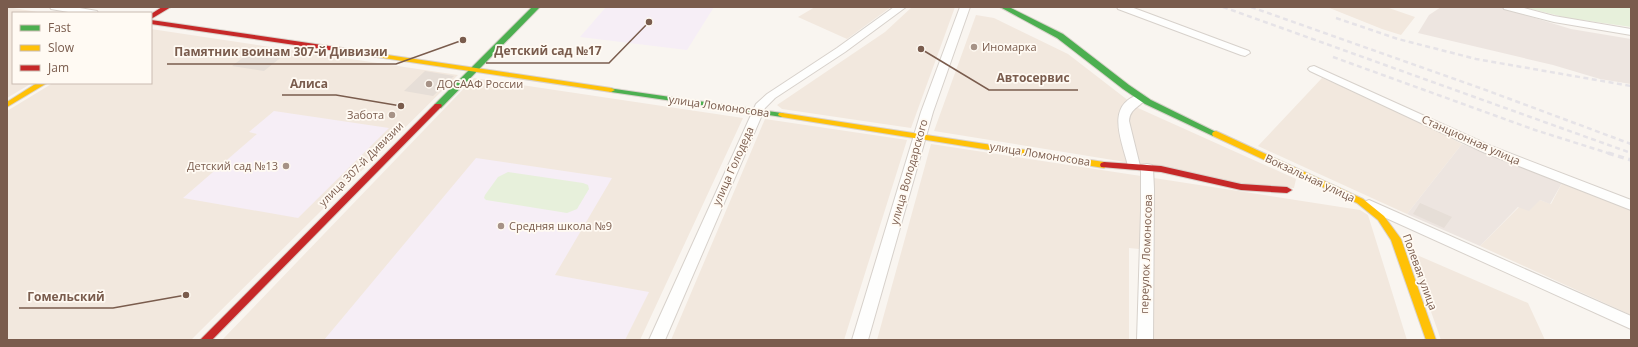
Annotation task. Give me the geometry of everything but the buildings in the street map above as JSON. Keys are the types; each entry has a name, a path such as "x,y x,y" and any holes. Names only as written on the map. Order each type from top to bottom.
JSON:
{"street":[{"path":"55,7 87,12"},
{"path":"152,16 167,7"},
{"name":"улица 307-й Дивизии","path":"205,340 536,7"},
{"name":"улица Голодеда","path":"657,340 758,111 767,99 846,47 901,7"},
{"name":"улица Володарского","path":"860,340 920,135 965,7"},
{"name":"Вокзальная улица","path":"1004,7 1060,36 1141,98 1165,111 1631,323"},
{"path":"1122,7 1245,53"},
{"path":"1508,7 1566,22 1631,32"},
{"name":"улица Ломоносова","path":"152,22 920,135 1112,166 1140,167 1184,173 1241,187 1287,190"},
{"name":"Станционная улица","path":"1314,69 1504,156 1631,206"},
{"path":"7,105 41,84"},
{"name":"переулок Ломоносова","path":"1141,98 1131,104 1123,114 1123,121 1149,196 1145,269 1144,340"},
{"name":"Полевая улица","path":"1360,201 1383,220 1390,228 1396,240 1431,340"},
{"path":"1396,240 1396,230 1398,227 1408,226 1422,229"}],"shaded area":[{"path":"7,7 38,12 12,12 12,84 30,84 7,98"},
{"path":"606,7 714,7 687,50 580,37"},
{"path":"815,7 891,7 847,39 798,17"},
{"path":"912,7 955,7 911,128 782,109 777,105 885,32"},
{"path":"1327,7 1386,7 1415,17 1401,35"},
{"path":"1441,7 1499,7 1571,29 1631,39 1631,84 1600,79 1553,65 1418,33 1429,15"},
{"path":"976,15 994,18 1068,54 1138,108 1296,179 1294,188 1245,185 1119,161 934,131"},
{"path":"152,29 458,75 191,340 7,340 7,111 51,84 152,84"},
{"path":"474,78 743,118 640,340 222,340"},
{"path":"1322,78 1385,104 1462,144 1407,214 1258,146"},
{"name":"Детский сад №13","path":"274,111 389,128 298,218 183,198 257,134 249,132"},
{"path":"765,119 907,140 844,340 671,340"},
{"path":"931,144 1141,176 1143,205 1139,249 1129,248 1129,340 877,340"},
{"path":"1462,144 1562,183 1550,204 1540,200 1529,211 1518,207 1480,246 1407,214"},
{"name":"Средняя школа №9","path":"476,158 612,178 555,275 649,292 625,340 324,340"},
{"path":"1154,178 1360,210 1368,215 1407,340 1154,340"},
{"path":"1562,183 1631,209 1631,315 1480,246 1519,207 1540,200 1551,204"},
{"path":"1410,252 1528,303 1545,340 1441,340"}],"green space":[{"path":"1523,7 1631,7 1631,27 1568,18"},
{"path":"508,172 583,183 588,185 589,189 577,209 567,213 486,200 484,198 485,195 498,177"}],"railway":[{"path":"1223,7 1631,153"},
{"path":"1251,7 1483,89 1631,144"},
{"path":"1336,18 1398,39 1476,59 1631,86"},
{"path":"1333,57 1535,130 1611,154"},
{"path":"1608,153 1631,160"}],"traffic: fast":[{"path":"438,106 536,7"},
{"path":"1004,7 1060,36 1126,87 1148,102 1216,134"},
{"path":"611,90 782,115"}],"traffic: slow":[{"path":"370,54 611,90"},
{"path":"7,105 41,84"},
{"path":"782,115 1104,165"},
{"path":"1216,134 1360,201 1381,218 1396,239 1431,340"}],"traffic: jam":[{"path":"152,16 167,7"},
{"path":"152,22 370,54"},
{"path":"205,340 438,106"},
{"path":"1104,165 1161,169 1241,187 1287,190"}],"place":[{"name":"Детский сад №17","path":"649,22"},
{"name":"Памятник воинам 307-й Дивизии","path":"463,40"},
{"name":"Иномарка","path":"974,47"},
{"name":"Автосервис","path":"921,49"},
{"name":"ДОСААФ России","path":"429,84"},
{"name":"Алиса","path":"401,106"},
{"name":"Забота","path":"392,115"},
{"name":"Детский сад №13","path":"286,166"},
{"name":"Средняя школа №9","path":"501,226"},
{"name":"Гомельский","path":"186,295"}]}
